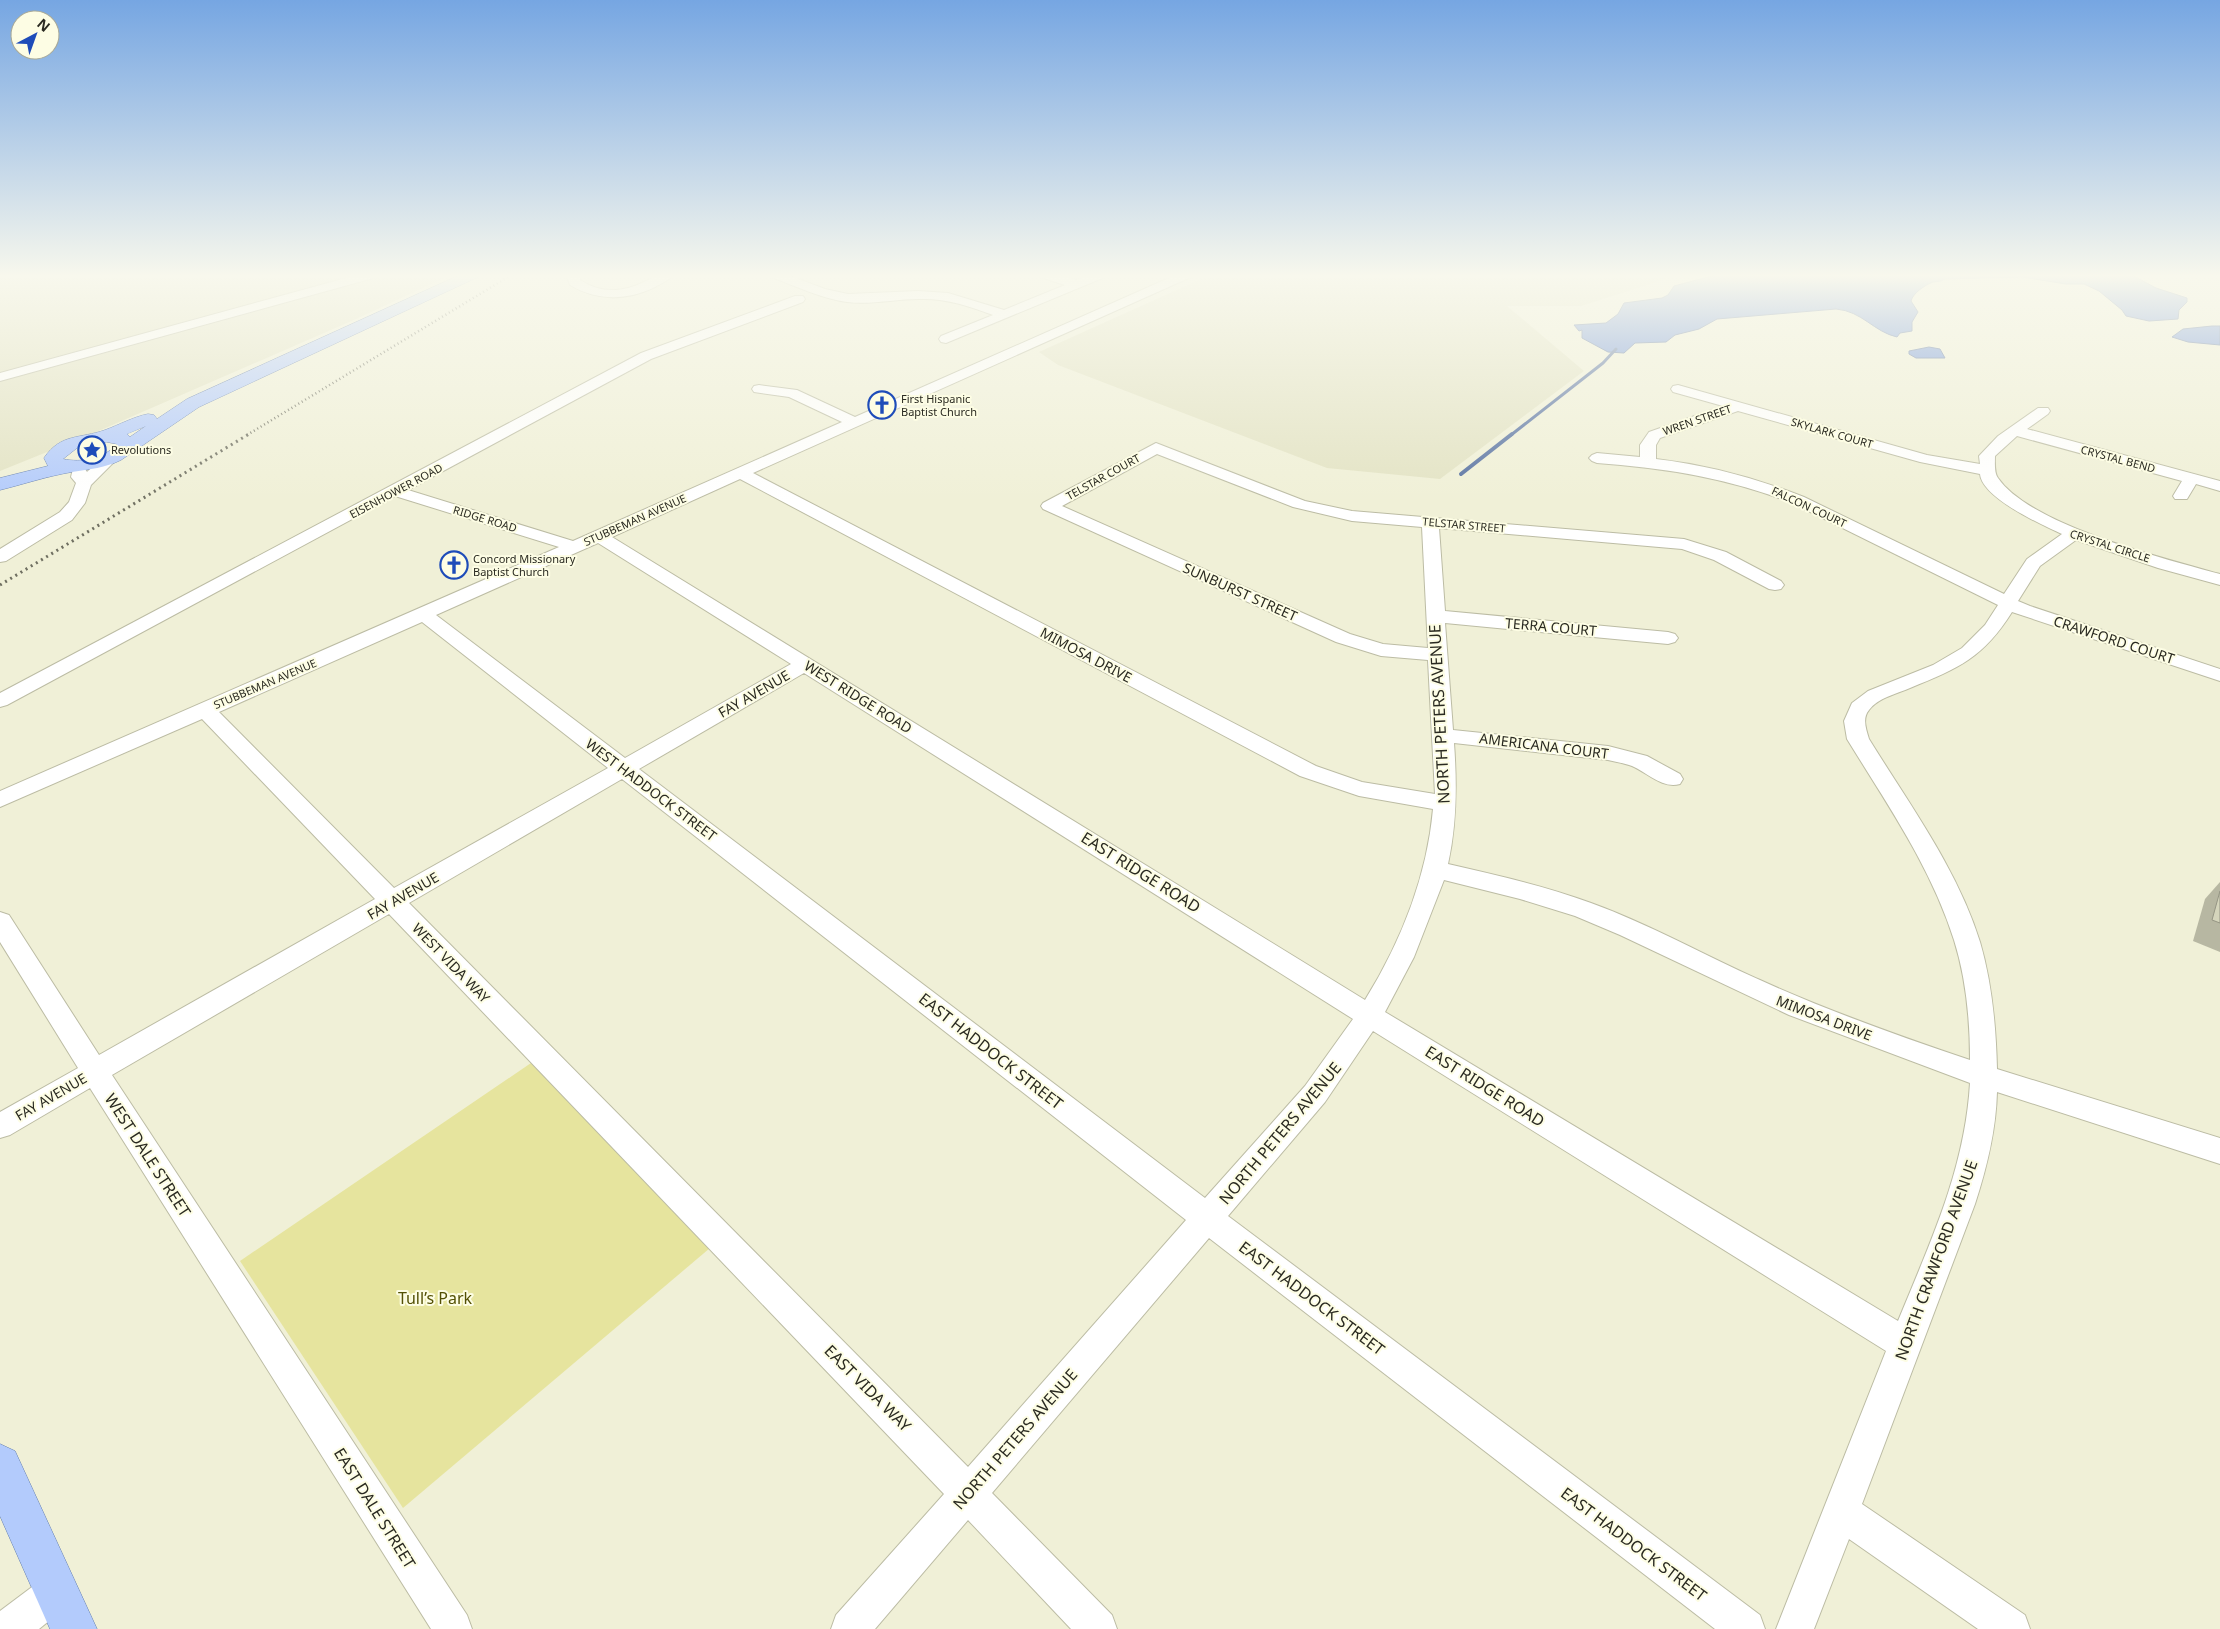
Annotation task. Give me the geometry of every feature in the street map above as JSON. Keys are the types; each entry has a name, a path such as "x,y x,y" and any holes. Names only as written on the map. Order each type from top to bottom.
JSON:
{"main road":[{"path":"104,437 147,419 188,396 292,350"},
{"path":"0,484 78,472 116,455 193,402 309,350"},
{"path":"0,473 86,439 104,437 125,440 127,443 116,455"},
{"path":"63,448 56,453 53,458 54,462 78,472"},
{"path":"0,1466 66,1610"}],"street":[{"path":"0,377 98,350"},
{"name":"EISENHOWER ROAD","path":"0,701 646,356 662,350"},
{"name":"STUBBEMAN AVENUE","path":"0,800 575,547 1013,350"},
{"path":"759,389 792,393 854,422"},
{"name":"SKYLARK COURT","path":"1678,389 1925,459 1987,470"},
{"name":"WREN STREET","path":"1648,461 1648,445 1654,435 1738,406"},
{"path":"1987,470 1986,462 1991,450 2043,411"},
{"name":"CRYSTAL BEND","path":"2017,431 2220,486"},
{"name":"TELSTAR COURT","path":"1049,506 1156,448"},
{"name":"TELSTAR STREET","path":"1156,448 1309,508 1352,516 1684,544 1720,556 1775,585"},
{"name":"FALCON COURT","path":"1597,458 1648,461 1726,474 1778,491 2008,603"},
{"name":"CRYSTAL CIRCLE","path":"1987,470 1998,488 2009,499 2035,516 2072,534 2220,580"},
{"path":"0,557 66,516 77,503 78,472"},
{"name":"MIMOSA DRIVE","path":"740,473 1308,771 1359,789 1444,804"},
{"path":"2181,496 2191,478"},
{"name":"RIDGE ROAD","path":"395,491 575,547"},
{"name":"SUNBURST STREET","path":"1049,506 1351,641 1381,650 1437,655"},
{"name":"NORTH PETERS AVENUE","path":"850,1629 1315,1094 1353,1043 1382,996 1412,934 1435,869 1446,792 1430,523"},
{"name":"NORTH CRAWFORD AVENUE","path":"1795,1629 1842,1512 1905,1344 1944,1249 1976,1152 1983,1104 1981,1015 1975,974 1958,915 1931,860 1858,739 1854,721 1859,707 1865,701 1940,669 1969,652 1992,628 2033,563 2072,534"},
{"name":"WEST RIDGE ROAD","path":"599,536 1066,826"},
{"name":"CRAWFORD COURT","path":"2008,603 2022,610 2220,675"},
{"name":"WEST HADDOCK STREET","path":"423,614 880,965"},
{"name":"TERRA COURT","path":"1435,616 1668,638"},
{"name":"FAY AVENUE","path":"0,1126 806,664"},
{"name":"WEST VIDA WAY","path":"205,710 634,1151"},
{"name":"AMERICANA COURT","path":"1442,735 1608,752 1639,761 1672,779"},
{"name":"EAST RIDGE ROAD","path":"1066,826 1370,1016 1905,1344"},
{"name":"MIMOSA DRIVE","path":"1435,869 1545,896 1630,930 1783,1002 1917,1053 2220,1151"},
{"name":"WEST DALE STREET","path":"0,921 94,1072 298,1386"},
{"name":"EAST HADDOCK STREET","path":"880,965 1746,1629"},
{"name":"EAST VIDA WAY","path":"634,1151 932,1454 1098,1629"},
{"name":"EAST DALE STREET","path":"298,1386 453,1629"},
{"path":"1842,1512 2012,1629"},
{"path":"8,1629 66,1610"}],"shaded area":[{"path":"0,350 285,350 94,433 0,471"},
{"path":"1043,350 1559,350 1584,371 1440,479 1327,468 1058,365 1039,352"}],"green space":[{"name":"Tull’s Park","path":"531,1063 710,1248 403,1508 240,1261"}],"water":[{"path":"1604,350 1627,350 1624,353"},
{"path":"1941,350 1945,358 1916,358 1909,354 1909,351"}],"building":[{"path":"2220,891 2220,923 2212,920"}],"waterway":[{"path":"1511,435 1603,363 1615,350"},
{"path":"1461,474 1512,434"}],"railway":[{"path":"247,435 387,350"},
{"path":"0,585 249,434"}],"place":[{"name":"First Hispanic Baptist Church","path":"882,405"},
{"name":"Revolutions","path":"92,450"},
{"name":"Concord Missionary Baptist Church","path":"454,565"}]}
